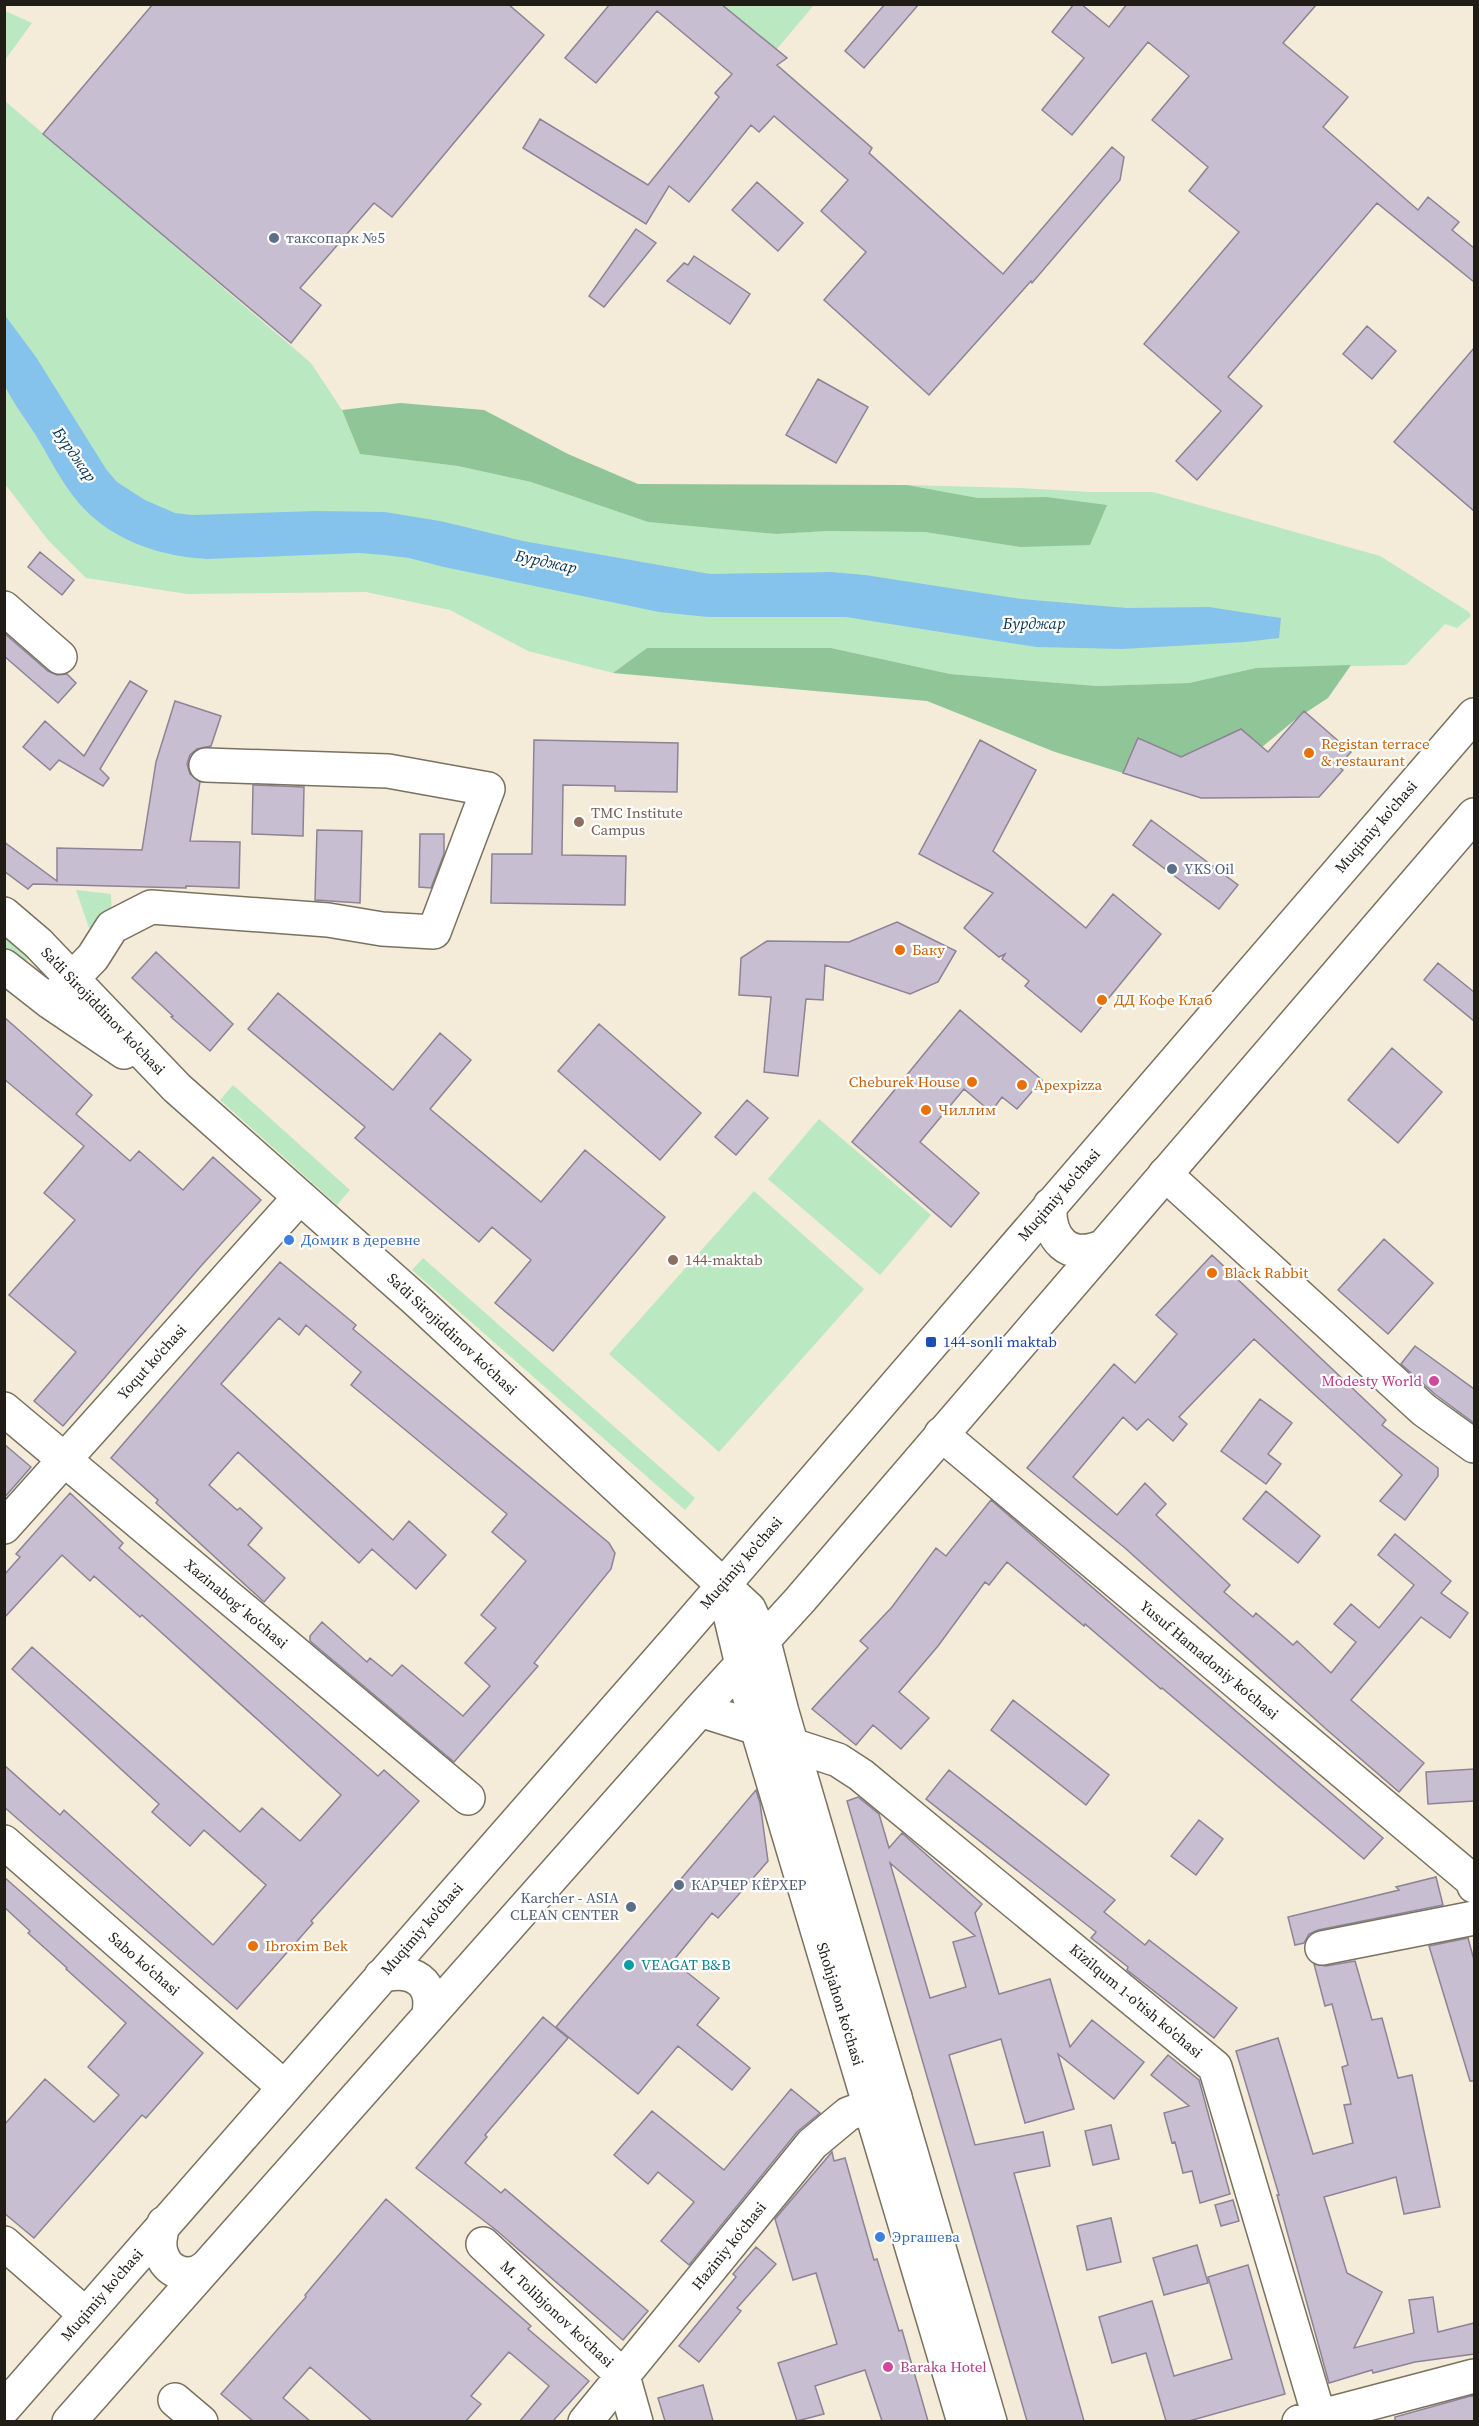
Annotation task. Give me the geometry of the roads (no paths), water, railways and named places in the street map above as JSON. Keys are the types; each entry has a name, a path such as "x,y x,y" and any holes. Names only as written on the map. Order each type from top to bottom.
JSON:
{"street":[{"path":"4,608 60,657"},
{"name":"Muqimiy ko'chasi","path":"4,2408 723,1585 1474,715"},
{"path":"50,1002 93,957 112,927 151,907 328,920 382,929 434,932 488,789 388,771 206,765"},
{"path":"69,2421 700,1710 763,1642 1474,815"},
{"name":"Sa'di Sirojiddinov ko'chasi","path":"4,914 38,943 177,1088"},
{"name":"Sa'di Sirojiddinov ko'chasi","path":"4,966 50,1002 177,1088"},
{"name":"Saʼdi Sirojiddinov koʻchasi","path":"177,1088 425,1308 749,1609 763,1642"},
{"path":"1165,1174 1424,1410 1474,1446"},
{"name":"Yoqut ko'chasi","path":"4,1527 300,1197"},
{"path":"1050,1205 1052,1226 1061,1244 1079,1252 1102,1247"},
{"name":"Xazinabog‘ ko‘chasi","path":"4,1409 468,1798"},
{"name":"Yusuf Hamadoniy koʻchasi","path":"941,1434 1474,1882"},
{"name":"Shohjahon koʻchasi","path":"723,1585 763,1642 792,1746 964,2421"},
{"name":"Shohjahon koʻchasi","path":"763,1642 758,1728 990,2421"},
{"path":"700,1710 758,1728"},
{"name":"Kizilqum 1-o'tish ko'chasi","path":"792,1746 838,1760 861,1775 1215,2067 1309,2419"},
{"name":"Sabo ko‘chasi","path":"4,1842 284,2087"},
{"path":"1322,1948 1474,1918"},
{"path":"381,1976 401,1972 420,1980 427,1988 430,1997 431,2007 428,2017"},
{"name":"Haziniy koʻchasi","path":"585,2421 812,2144 848,2114 882,2101"},
{"path":"164,2223 160,2252 170,2268 186,2275 194,2275 206,2267"},
{"path":"4,2243 85,2314"},
{"name":"M. Tolibjonov koʻchasi","path":"483,2244 623,2376 636,2421"},
{"path":"1309,2419 1474,2376"},
{"path":"175,2400 201,2421"}],"water":[{"name":"Бурджар","path":"4,314 36,357 106,469 117,482 145,500 175,513 192,515 316,511 385,512 440,521 523,541 710,574 831,572 865,575 1021,599 1127,608 1209,607 1281,618 1279,638 1122,649 1036,647 846,617 708,617 659,612 409,558 384,555 359,553 207,559 170,554 134,543 101,524 87,512 69,490 4,383"}],"place":[{"name":"таксопарк №5","path":"274,238"},
{"name":"Registan terrace & restaurant","path":"1309,753"},
{"name":"TMC Institute Campus","path":"579,822"},
{"name":"YKS Oil","path":"1172,869"},
{"name":"Баку","path":"900,950"},
{"name":"ДД Кофе Клаб","path":"1102,1000"},
{"name":"Cheburek House","path":"972,1082"},
{"name":"Apexpizza","path":"1022,1085"},
{"name":"Чиллим","path":"926,1110"},
{"name":"Домик в деревне","path":"289,1240"},
{"name":"144-maktab","path":"673,1260"},
{"name":"Black Rabbit","path":"1212,1273"},
{"name":"144-sonli maktab","path":"931,1342"},
{"name":"Modesty World","path":"1434,1381"},
{"name":"КАРЧЕР КЁРХЕР","path":"679,1885"},
{"name":"Karcher - ASIA CLEAN CENTER","path":"631,1907"},
{"name":"Ibroxim Bek","path":"253,1946"},
{"name":"VEAGAT B&B","path":"629,1965"},
{"name":"Эргашева","path":"880,2237"},
{"name":"Baraka Hotel","path":"888,2367"}]}
